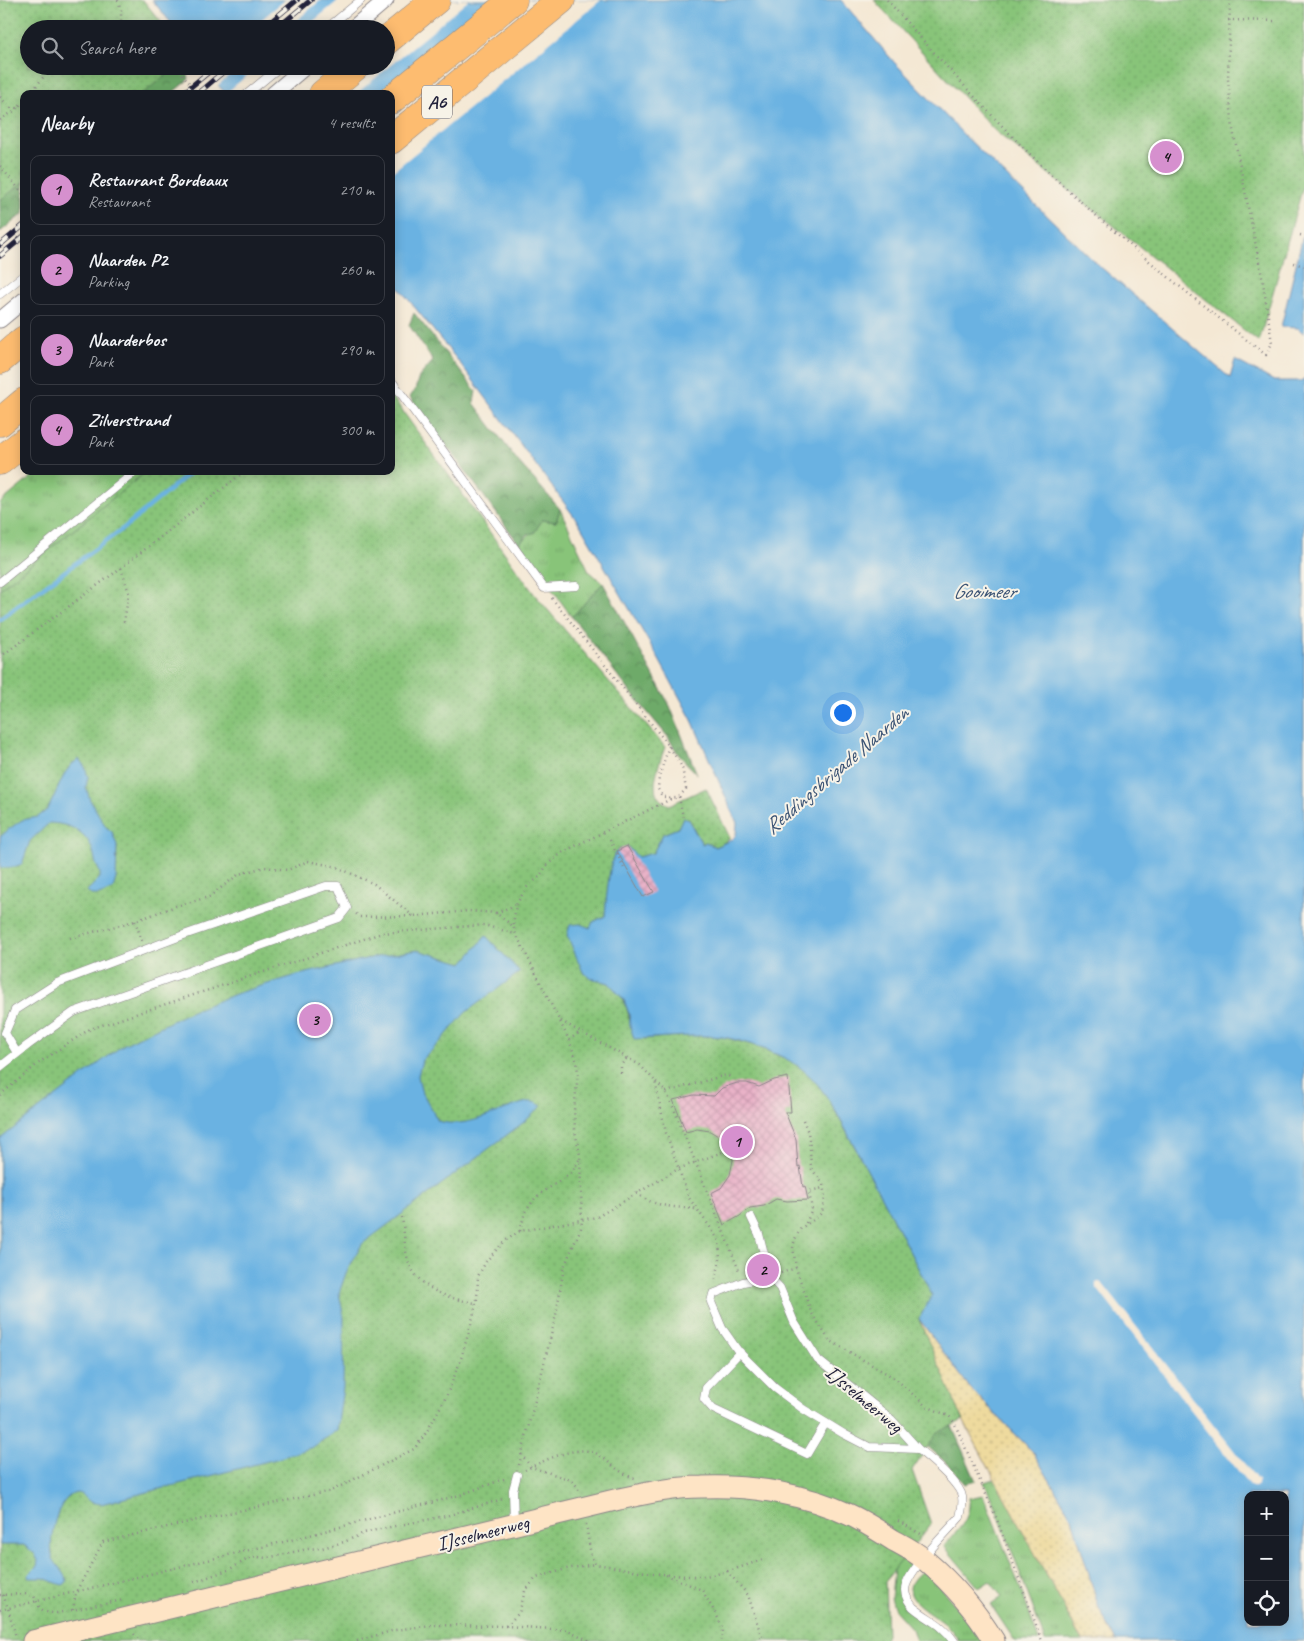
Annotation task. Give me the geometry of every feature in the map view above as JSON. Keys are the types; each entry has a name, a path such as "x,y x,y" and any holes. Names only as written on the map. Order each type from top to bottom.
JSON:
{"highway":[{"path":"395,34 436,0"},
{"name":"A6","path":"395,97 512,0"},
{"name":"A6","path":"395,137 560,0"},
{"path":"328,90 345,75"},
{"path":"0,360 20,343"},
{"path":"0,422 20,405"},
{"path":"0,461 20,445"}],"main road":[{"name":"IJsselmeerweg","path":"33,1641 637,1495 679,1488 721,1486 765,1490 819,1503 851,1515 924,1558 959,1594 994,1641"}],"street":[{"path":"363,20 386,0"},
{"path":"278,90 295,75"},
{"path":"0,320 20,303"}],"lane":[{"path":"337,20 361,0"},
{"path":"252,90 270,75"},
{"path":"0,294 20,278"},
{"path":"395,385 544,588 576,586"},
{"path":"0,582 131,475"},
{"path":"0,1067 74,1012 339,918 347,908 338,886 326,886 57,983 15,1010 5,1033 17,1053"},
{"name":"IJsselmeerweg","path":"751,1217 759,1234 770,1277 780,1288 794,1322 818,1360 892,1419 918,1449 942,1470 960,1492 962,1501 960,1517 924,1558 906,1584 905,1590 906,1598 917,1609 948,1631 954,1641"},
{"path":"713,1294 743,1282 770,1277"},
{"name":"IJsselmeerweg","path":"713,1294 711,1302 722,1328 740,1352 775,1388 825,1424 869,1446 918,1449"},
{"path":"740,1352 706,1388 704,1399 713,1409 807,1454 825,1424"},
{"path":"515,1525 513,1490 516,1475"}],"path":[{"path":"118,0 121,20"},
{"path":"887,0 987,111 1068,190 1191,296 1266,355 1272,343 1263,282 1233,130 1228,79 1230,0"},
{"path":"1228,20 1276,21"},
{"path":"33,90 45,75"},
{"path":"183,75 195,90"},
{"path":"0,97 14,111"},
{"path":"0,120 20,105"},
{"path":"0,166 20,190"},
{"path":"1294,263 1304,266"},
{"path":"0,657 121,568 240,475"},
{"path":"121,568 129,593 124,622"},
{"path":"190,1584 228,1570 250,1558 267,1558 306,1549 322,1548 344,1542 364,1533 446,1516 509,1497 522,1454 556,1315 564,1267 581,1228 582,1221 580,1158 575,1131 574,1110 577,1062 569,1040 516,934 513,926 516,905 526,888 539,877 548,864 563,852 671,799 679,797 686,789 682,767 669,746 544,588"},
{"path":"669,746 659,777 658,789 662,796 671,799"},
{"path":"679,797 683,817"},
{"path":"610,840 624,868"},
{"path":"70,938 136,921 176,906 209,897 239,874 264,867 288,870 308,861 337,866 374,884 413,916"},
{"path":"347,908 360,916 413,916 469,910 496,913 516,905"},
{"path":"496,913 513,926"},
{"path":"136,921 145,950"},
{"path":"0,1095 44,1059 90,1029 382,933 484,925 516,934"},
{"path":"559,1020 640,1066 666,1092 696,1162 743,1282"},
{"path":"569,1040 580,1032"},
{"path":"621,1073 621,1064 627,1058"},
{"path":"666,1092 726,1075 732,1078"},
{"path":"655,1081 666,1133 689,1198 719,1241 720,1260 713,1294"},
{"path":"803,1120 808,1132 811,1168 820,1179 824,1188 825,1198 822,1212 818,1217 805,1224"},
{"path":"74,1610 76,1592 103,1542 331,1491 414,1449 426,1433 446,1398 460,1362 476,1304 478,1276 487,1260 505,1241 520,1231 597,1217 678,1168 725,1151"},
{"path":"520,1231 525,1212 536,1197 571,1173 580,1158"},
{"path":"824,1188 810,1191 812,1210 805,1224 798,1232 793,1252 796,1268 811,1312 829,1340 896,1379 926,1406 949,1416 954,1422 996,1517 1042,1641"},
{"path":"637,1193 643,1199 650,1202 696,1209"},
{"path":"402,1217 407,1257 417,1277 432,1289 454,1300 476,1304"},
{"path":"770,1277 796,1268"},
{"path":"522,1454 531,1467 568,1478 574,1482 584,1508 591,1556 594,1564"},
{"path":"506,1626 519,1613 525,1591 536,1578 566,1569 594,1564 662,1573 703,1576 727,1571 765,1559"},
{"path":"727,1571 748,1595 763,1641"},
{"path":"662,1573 702,1590 723,1630 722,1641"},
{"path":"17,1641 8,1608 1,1595 25,1594 34,1596 38,1606 46,1613 74,1610 125,1599"},
{"path":"0,1610 36,1602"},
{"path":"357,1641 395,1630 432,1625 506,1626 568,1630 590,1641"}],"green space":[{"path":"0,0 143,0 160,20 20,20 20,75 166,75 147,90 20,90 20,185 0,200"},
{"path":"874,0 1304,0 1304,183 1259,342 995,131"},
{"path":"23,75 188,75 189,79 176,90 20,90 20,216 0,232 0,124 14,87"},
{"path":"414,313 476,391 474,403 517,460 560,509 556,522 542,520 534,533 527,534 519,544 453,454 426,422 410,397 415,390 419,377 433,361 409,325"},
{"path":"395,401 535,595 665,747 655,780 656,793 659,798 669,805 706,788 730,838 715,847 706,842 702,844 689,819 678,828 663,834 653,853 638,857 614,857 605,916 593,922 591,978 608,983 615,988 627,1009 630,1026 644,1039 687,1035 723,1037 753,1045 787,1059 802,1068 827,1096 933,1296 919,1320 963,1420 937,1433 912,1470 931,1524 885,1581 887,1635 884,1641 0,1641 0,589 142,475 395,475"},
{"path":"34,475 142,475 0,589 0,503"},
{"path":"560,509 589,571 603,583 572,617 519,544 542,520 556,522"},
{"path":"603,583 670,706 697,774 678,754 668,737 572,617"},
{"path":"899,1420 951,1424 976,1481 965,1484 946,1463"},
{"path":"995,1479 1082,1641 1045,1641 999,1516 984,1482"},
{"path":"983,1495 1020,1587 1039,1641 1015,1641 991,1605 1002,1597 990,1581 979,1588 944,1546 966,1519 969,1498"},
{"path":"837,1516 911,1562 910,1569 900,1587 903,1602 906,1608 935,1627 949,1641 916,1641 912,1629 895,1610 891,1598 894,1569"},
{"path":"921,1572 927,1572 986,1641 959,1641 946,1625 916,1601 911,1595 910,1588 913,1580"}],"sand":[{"path":"919,1319 970,1388 1033,1452 1072,1518 1099,1608 1116,1641 1082,1641 963,1420 937,1367"}],"water":[{"name":"Gooimeer","path":"152,0 841,0 894,62 963,134 1037,206 1096,263 1230,378 1235,360 1274,381 1301,381 1304,378 1304,1641 1116,1641 1099,1608 1072,1518 1033,1452 970,1388 919,1319 932,1295 838,1116 819,1086 795,1064 764,1049 731,1039 678,1036 634,1039 624,1000 609,983 591,978 583,972 567,935 570,925 580,924 590,928 593,922 605,916 611,863 616,852 627,846 638,857 653,853 663,834 678,828 683,817 688,819 702,844 706,842 715,847 731,840 736,835 737,823 692,720 579,523 463,367 395,283 395,90 222,90 209,75 395,75 395,20 169,20"},
{"path":"1304,231 1304,334 1298,328 1281,327"},
{"path":"79,759 85,767 88,777 86,787 90,800 106,827 112,832 117,845 116,878 113,889 99,895 91,895 87,891 100,878 90,843 80,832 66,826 49,823 30,841 22,864 14,867 0,868 0,837 22,820 38,817 48,809 65,773"},
{"path":"486,936 520,972 465,1013 422,1060 418,1076 421,1090 438,1121 449,1123 472,1121 527,1102 535,1102 542,1106 524,1122 362,1244 346,1273 339,1293 344,1318 343,1388 337,1430 313,1447 276,1459 101,1504 90,1502 79,1493 70,1496 59,1510 51,1541 53,1558 67,1580 65,1584 62,1585 43,1578 29,1578 28,1575 37,1566 38,1561 35,1554 24,1545 0,1545 0,1139 123,1045 192,1011 241,992 294,976 365,959 417,950 463,963"}],"pier":[{"path":"285,0 321,0 297,20 261,20"},
{"path":"339,0 469,0 395,62 395,20 315,20"},
{"path":"494,0 601,0 395,170 395,90"},
{"path":"205,75 230,75 216,87"},
{"path":"247,75 379,75 361,90 230,90"},
{"path":"1096,1283 1102,1283 1258,1481 1256,1487 1249,1485 1096,1287"}],"building":[{"path":"627,846 654,892 643,897 617,851"},
{"path":"788,1077 791,1112 785,1112 796,1139 798,1167 800,1166 803,1187 805,1186 808,1200 787,1201 776,1199 764,1206 750,1208 724,1225 711,1193 721,1188 730,1175 733,1160 730,1149 723,1139 710,1131 697,1129 686,1132 673,1100 694,1095 714,1096 722,1088 737,1083 747,1083 759,1087 774,1080"}],"waterway":[{"path":"0,619 125,527 187,475"}],"railway":[{"path":"273,20 297,0"},
{"path":"287,20 311,0"},
{"path":"187,90 205,75"},
{"path":"202,90 219,75"},
{"path":"0,245 20,228"},
{"path":"0,256 20,239"}],"place":[{"name":"Zilverstrand","path":"1166,157"},
{"name":"Naarderbos","path":"315,1020"},
{"name":"Restaurant Bordeaux","path":"737,1142"},
{"name":"Naarden P2","path":"763,1270"}],"water label":[{"name":"Reddingsbrigade Naarden","path":"836,770"}]}
